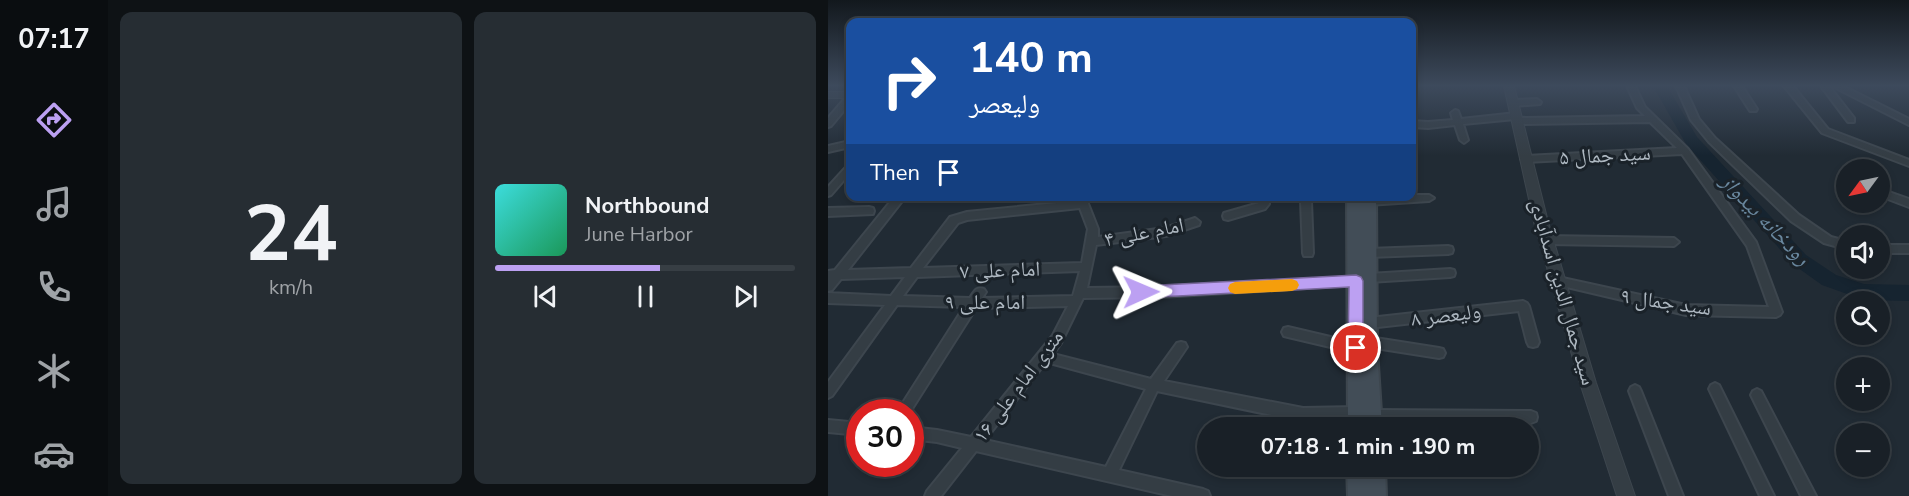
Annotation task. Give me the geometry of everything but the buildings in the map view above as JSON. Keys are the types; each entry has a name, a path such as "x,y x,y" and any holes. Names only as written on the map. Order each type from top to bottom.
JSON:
{"main road":[{"path":"1364,201 1369,254 1362,280 1369,323 1364,346"},
{"path":"1364,201 1362,280 1365,417"},
{"path":"1358,477 1359,496"},
{"path":"1374,477 1375,496"}],"street":[{"path":"828,124 840,109"},
{"name":"سید جمال الدین اسدآبادی","path":"1514,109 1546,240 1588,383 1626,496"},
{"path":"1515,113 1523,109"},
{"path":"1644,109 1685,151"},
{"path":"1690,109 1695,120 1712,140 1795,218 1828,240 1836,242"},
{"path":"1807,109 1825,131 1909,163"},
{"path":"1843,109 1851,120"},
{"path":"1884,109 1909,122"},
{"path":"1416,123 1457,117 1515,113 1651,119"},
{"path":"1457,117 1464,140"},
{"path":"828,149 846,145"},
{"name":"سید جمال ۵","path":"1526,159 1685,151"},
{"name":"سید جمال ۹","path":"1558,281 1686,310 1776,312 1752,245 1685,151"},
{"path":"828,193 846,173"},
{"path":"1890,196 1909,203"},
{"path":"1416,198 1429,198"},
{"path":"828,287 833,274 897,201"},
{"path":"828,392 944,231 960,218 1075,201"},
{"name":"۱۶ متری امام علی","path":"932,496 1045,357 1057,339 1078,297 1092,242 1093,229 1082,201"},
{"path":"1228,216 1262,206 1264,201"},
{"path":"1306,201 1308,254"},
{"path":"828,212 869,211"},
{"name":"امام علی ۴","path":"1092,242 1166,232 1195,222"},
{"path":"1546,240 1674,242"},
{"path":"1890,249 1909,249"},
{"path":"1369,254 1448,250"},
{"name":"امام علی ۷","path":"833,274 1087,267"},
{"name":"امام علی ۹","path":"828,298 972,303 1450,273"},
{"path":"911,399 980,292"},
{"name":"ولیعصر ۸","path":"1369,323 1523,306 1533,342"},
{"path":"1288,332 1364,346 1439,353"},
{"path":"1109,476 1154,386 1181,347"},
{"path":"1045,357 1154,386 1330,417"},
{"path":"1715,389 1767,496"},
{"path":"1635,391 1677,496"},
{"path":"1757,395 1809,496"},
{"path":"828,426 846,428"},
{"path":"924,435 1109,476 1165,492 1203,496"}],"waterway":[{"name":"رودخانه بیدواز","path":"1673,109 1691,140 1800,260 1829,280 1864,292 1909,293"}],"slow traffic":[{"path":"1235,288 1292,285"}],"route":[{"path":"1141,292 1356,281 1356,348"}]}
